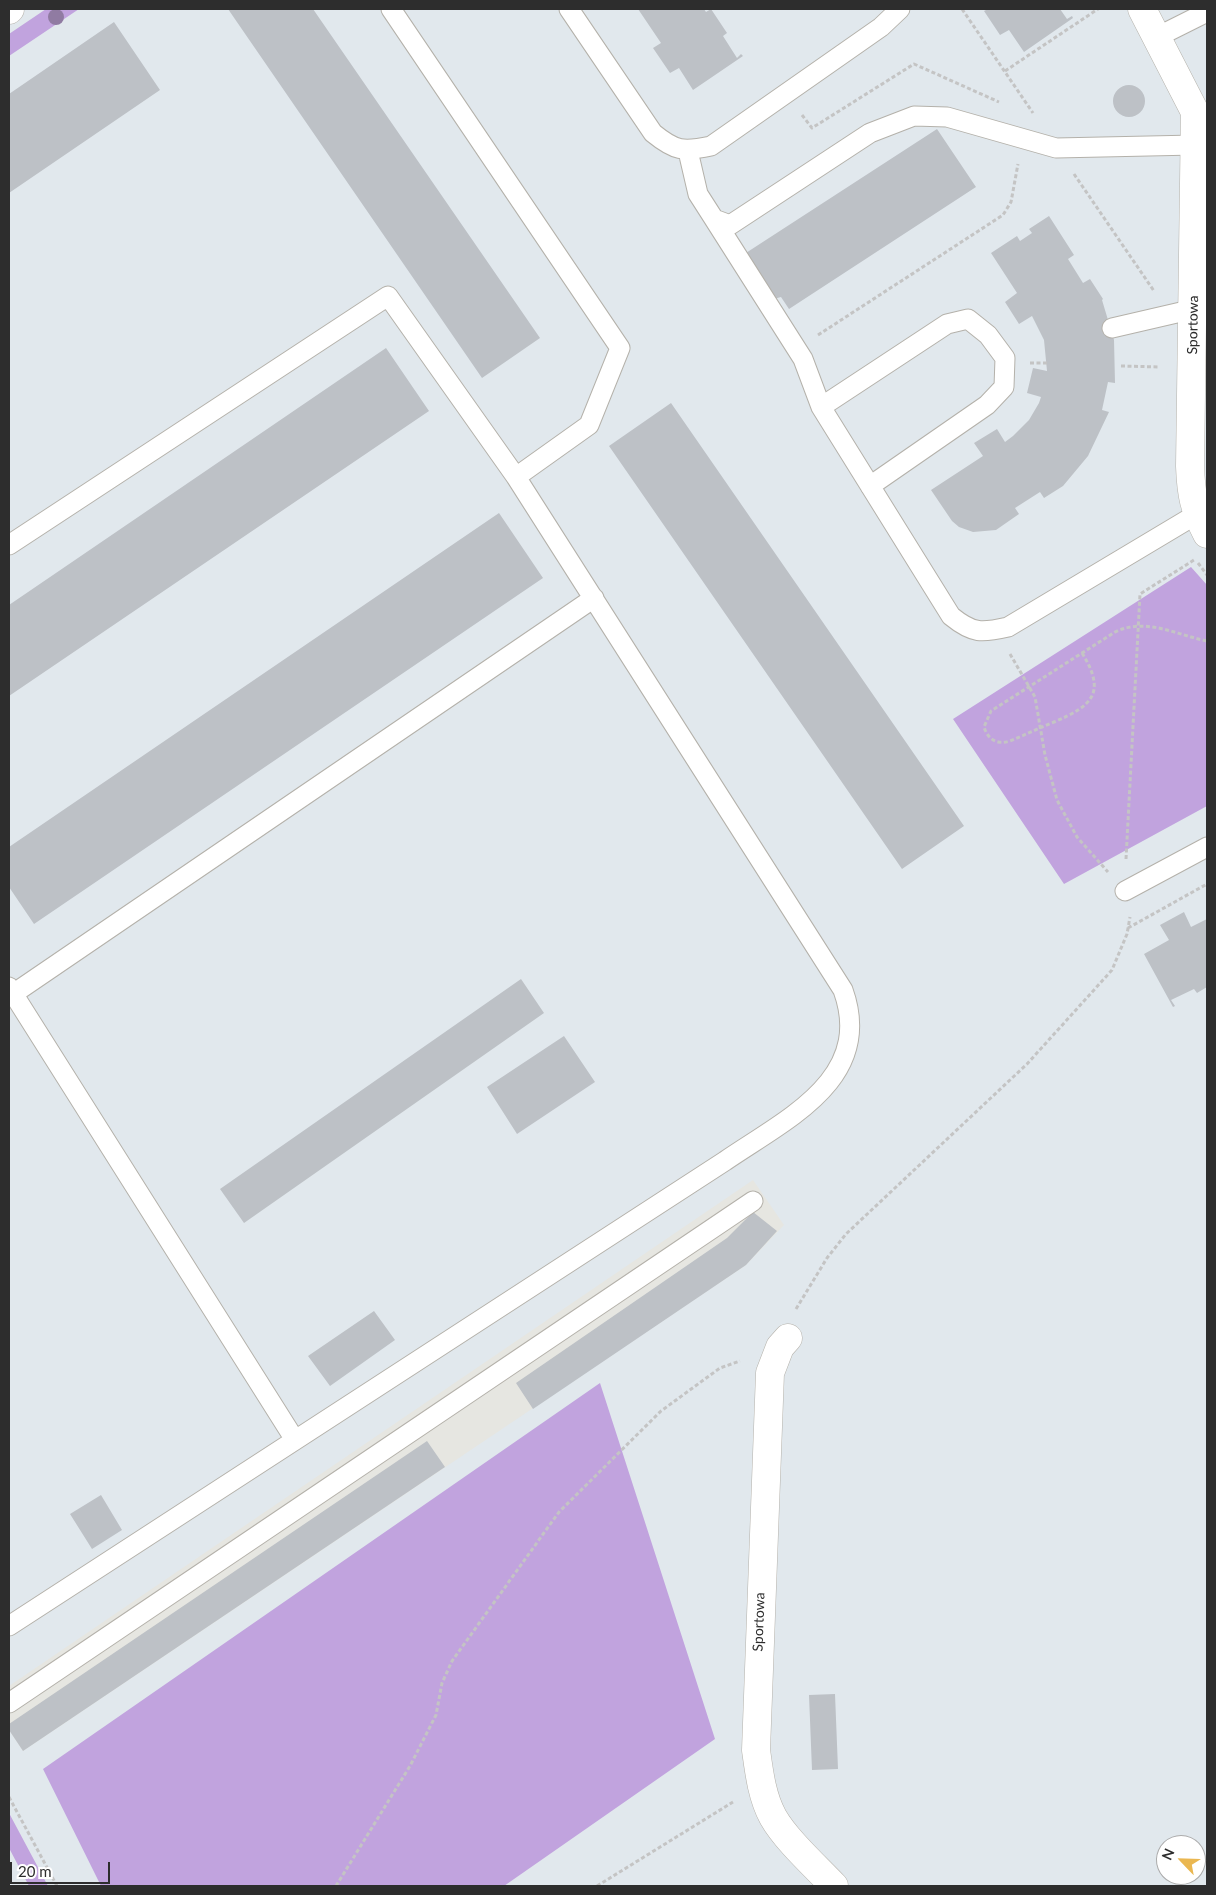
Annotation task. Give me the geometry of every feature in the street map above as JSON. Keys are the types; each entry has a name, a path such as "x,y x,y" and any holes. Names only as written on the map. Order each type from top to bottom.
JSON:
{"street":[{"name":"Sportowa","path":"1142,9 1157,37 1199,130 1194,309 1200,361 1190,466 1192,495 1202,524"},
{"name":"Sportowa","path":"784,1342 770,1373 759,1614 756,1750 762,1784 773,1817 834,1886"}],"lane":[{"path":"391,9 620,348 589,425 516,477"},
{"path":"569,9 653,133 670,147 688,151 711,146 881,26 900,9"},
{"path":"1157,37 1207,12"},
{"path":"714,219 730,225 870,133 914,116 947,117 1056,148 1199,130"},
{"path":"688,151 698,194 796,349 822,407 951,616 966,628 985,632 1008,627 1202,524"},
{"path":"9,545 388,296 516,477 843,990 849,1008 851,1031 845,1056 834,1078 816,1098 725,1161 9,1626"},
{"path":"1112,328 1194,309"},
{"path":"822,407 947,324 968,319 988,335 1005,358 1004,387 987,405 870,486"},
{"path":"295,1440 11,991 594,598"},
{"path":"1125,891 1207,846"},
{"path":"9,1704 753,1202"}],"path":[{"path":"1005,71 1098,9"},
{"path":"796,349 1002,215 1011,202 1022,139"},
{"path":"1121,366 1130,366"},
{"path":"336,1886 410,1766 436,1715 442,1683 452,1661 559,1512 661,1411 720,1368 784,1342 792,1316 827,1258 846,1234 1027,1064 1112,970 1128,928 1130,915 1125,891 1140,594 1194,560"},
{"path":"1082,653 1093,674 1094,687 1092,695 1084,708 1004,743 993,740 986,732 985,720 991,711 1029,686 1122,628 1139,626 1161,628 1207,641"},
{"path":"994,630 1029,686 1039,710 1056,800 1077,837 1125,891"},
{"path":"1128,928 1207,884"},
{"path":"597,1886 762,1784"},
{"path":"9,1797 58,1886"}],"shaded area":[{"path":"46,9 79,9 9,56 9,34"},
{"path":"1191,567 1207,585 1207,806 1064,884 953,719"},
{"path":"753,1180 784,1225 746,1265 23,1751 9,1730 9,1686"},
{"path":"600,1383 715,1739 504,1886 101,1886 43,1769"},
{"path":"9,1813 48,1886 29,1886 9,1848"}],"building":[{"path":"228,9 313,9 540,338 482,378"},
{"path":"638,9 704,9 706,12 711,9 727,33 723,36 737,58 741,54 743,56 693,90 679,68 670,73 653,48 661,43"},
{"path":"988,9 1060,9 1067,19 1072,16 1073,18 1024,52 1009,30 1000,35 984,11"},
{"path":"114,22 160,90 9,193 9,94"},
{"path":"1129,85 1141,89 1145,101 1141,113 1129,117 1117,113 1113,101 1117,89"},
{"path":"937,129 976,187 789,309 781,297 770,300 732,262"},
{"path":"1049,216 1074,255 1068,259 1083,283 1090,279 1103,299 1114,340 1115,383 1108,382 1102,410 1109,412 1088,456 1063,486 1044,498 1040,492 1015,508 1019,514 996,530 973,532 959,527 952,521 931,490 983,456 974,443 997,429 1005,442 1029,420 1039,403 1041,397 1027,393 1033,368 1047,371 1044,340 1032,316 1019,324 1005,302 1017,293 991,253 1017,236 1020,241 1032,233 1029,229"},
{"path":"386,348 429,411 9,696 9,605"},
{"path":"671,403 964,826 902,869 609,446"},
{"path":"499,513 543,578 34,924 9,887 9,847"},
{"path":"1184,912 1191,927 1207,919 1207,987 1197,993 1194,989 1171,1000 1175,1006 1173,1007 1144,954 1169,940 1160,925"},
{"path":"521,979 544,1013 244,1223 220,1189"},
{"path":"564,1036 595,1082 517,1134 487,1087"},
{"path":"753,1212 777,1231 746,1265 533,1409 516,1383 727,1238"},
{"path":"374,1311 395,1340 330,1386 308,1356"},
{"path":"427,1441 445,1467 23,1751 9,1730 9,1724"},
{"path":"101,1495 122,1530 92,1549 70,1514"},
{"path":"835,1694 838,1769 812,1770 809,1695"}]}
